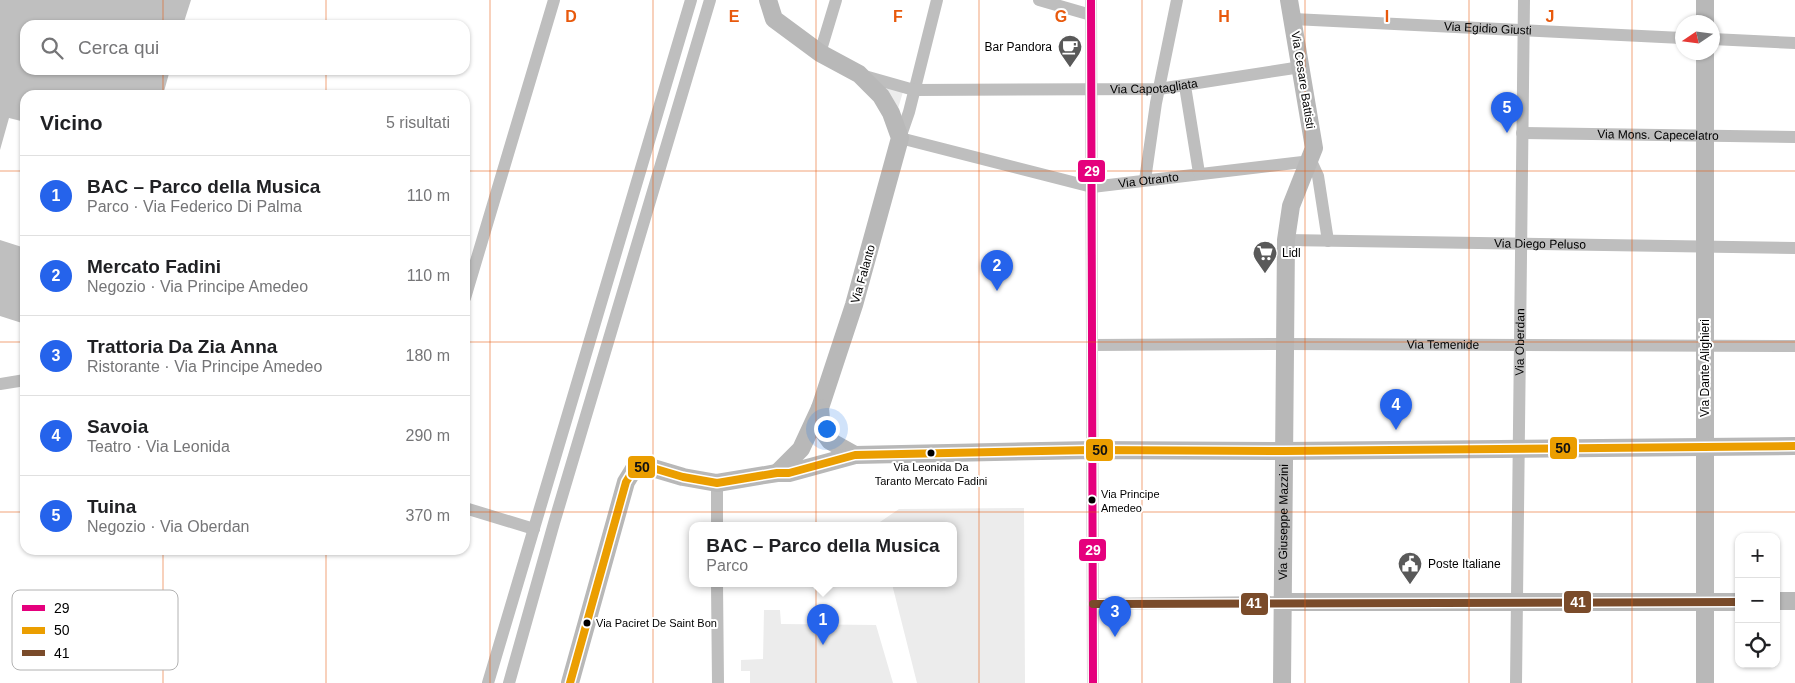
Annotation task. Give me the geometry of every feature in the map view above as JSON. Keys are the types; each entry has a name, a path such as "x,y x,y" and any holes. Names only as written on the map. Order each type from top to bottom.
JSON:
{"main road":[{"path":"768,0 774,19 820,54 859,74 881,96 891,113 900,138"},
{"name":"Via Cesare Battisti","path":"1289,0 1314,148 1311,161"},
{"path":"1705,0 1705,15"},
{"name":"Via Dante Alighieri","path":"1705,60 1705,683"},
{"name":"Via Falanto","path":"777,473 801,449 820,408 854,305 900,138"},
{"name":"Via Giuseppe Mazzini","path":"1282,683 1286,240 1292,206 1311,161"},
{"name":"Via Falanto","path":"820,408 822,430 830,441 855,455"},
{"path":"570,683 626,482 634,469 646,466 683,477 716,483 777,473 788,473 855,455 1092,450 1284,451 1795,446"},
{"path":"1780,601 1795,601"},
{"path":"1282,602 1735,602"}],"street":[{"path":"470,281 554,0"},
{"path":"488,683 691,0"},
{"path":"509,683 554,523 710,0"},
{"path":"820,54 836,0"},
{"name":"Via Falanto","path":"900,138 937,0"},
{"path":"1039,0 1091,15"},
{"path":"1091,0 1093,683"},
{"path":"1145,180 1159,89 1176,0"},
{"name":"Via Oberdan","path":"1516,683 1524,0"},
{"name":"Via Egidio Giusti","path":"1293,19 1675,38"},
{"path":"1720,39 1795,43"},
{"name":"Via Capotagliata","path":"859,74 914,90 1159,89 1301,67"},
{"path":"1185,86 1199,173"},
{"name":"Via Mons. Capecelatro","path":"1522,133 1795,137"},
{"name":"Via Otranto","path":"900,138 1092,188 1199,173 1311,161"},
{"path":"1311,161 1318,176 1328,241"},
{"name":"Via Diego Peluso","path":"1286,240 1795,248"},
{"name":"Via Temenide","path":"1092,345 1795,346"},
{"path":"0,384 20,381"},
{"path":"716,483 717,522"},
{"path":"470,510 534,529"},
{"path":"717,587 718,683"},
{"path":"1093,604 1282,602"}],"shaded area":[{"path":"0,0 191,0 185,20 20,20 20,75 169,75 164,90 20,90 20,121 9,118 0,150"},
{"path":"873,84 903,92 896,115"},
{"path":"0,240 20,246 20,322 0,316"},
{"path":"1024,508 1025,683 917,683 893,587 957,587 957,522 880,522 899,509"},
{"path":"764,610 780,610 781,624 876,625 893,683 750,683 750,671 741,671 741,660 763,659"}],"transit line":[{"name":"29","path":"1091,0 1093,683"},
{"name":"50","path":"570,683 626,482 634,469 646,466 683,477 717,483 777,473 789,473 855,455 1092,450 1284,451 1795,446"},
{"name":"41","path":"1093,604 1735,602"}],"place":[{"name":"Bar Pandora","path":"1070,68"},
{"name":"Tuina","path":"1507,133"},
{"name":"Lidl","path":"1265,274"},
{"name":"Mercato Fadini","path":"997,291"},
{"name":"Savoia","path":"1396,430"},
{"name":"Via Leonida Da Taranto Mercato Fadini","path":"931,453"},
{"name":"Via Principe Amedeo","path":"1092,500"},
{"name":"Poste Italiane","path":"1410,585"},
{"name":"Via Paciret De Saint Bon","path":"587,623"},
{"name":"Trattoria Da Zia Anna","path":"1115,637"},
{"name":"BAC – Parco della Musica","path":"823,645"}]}
